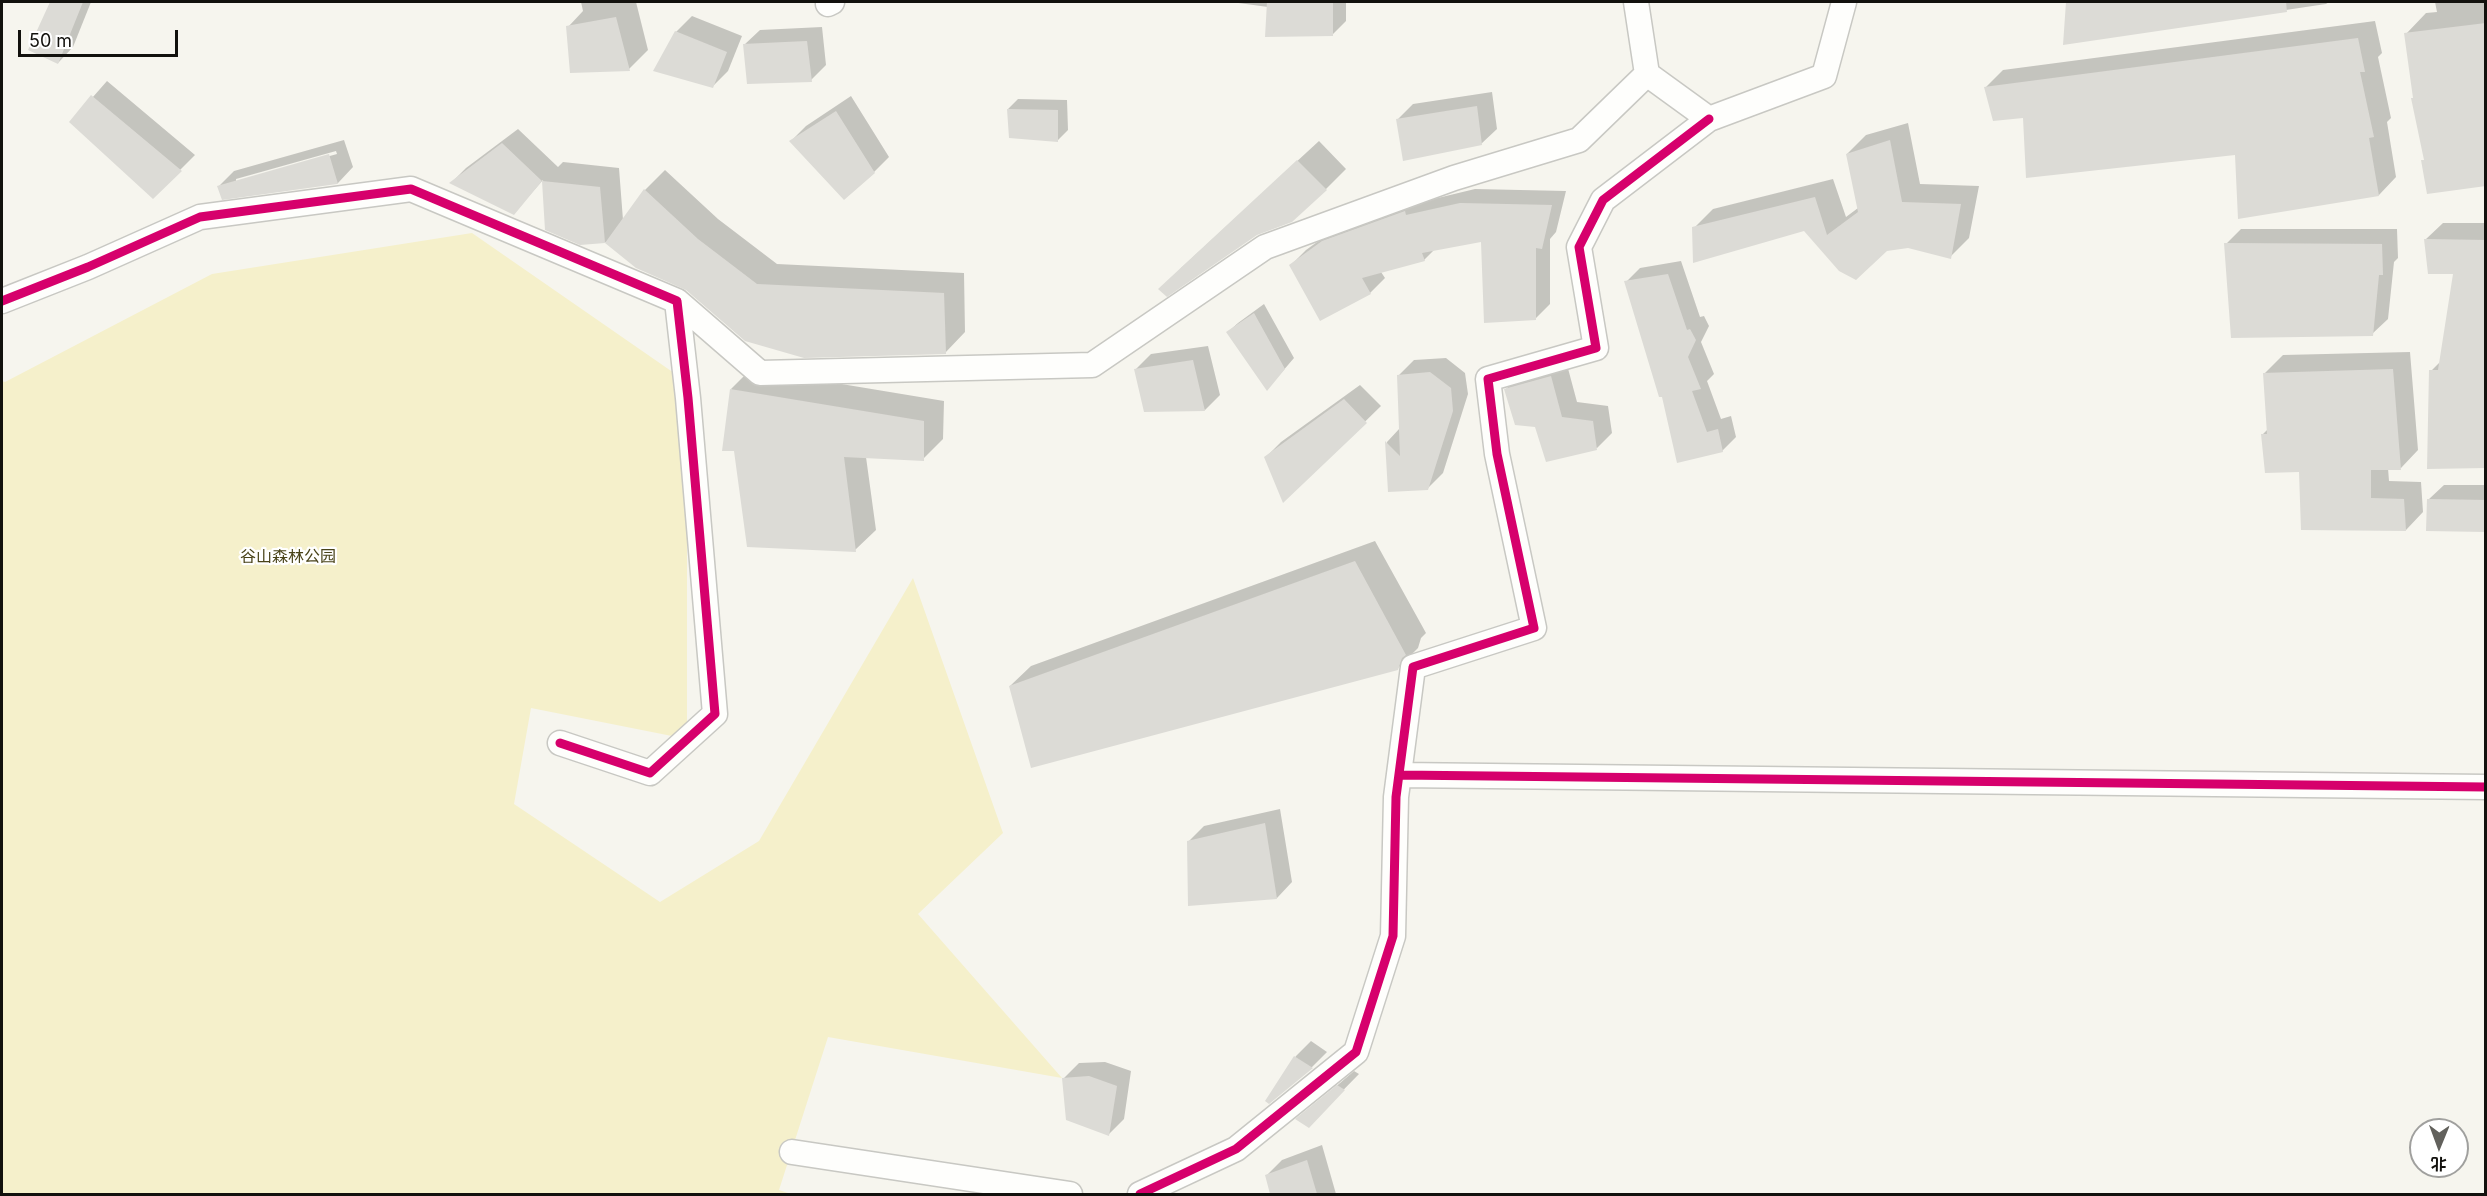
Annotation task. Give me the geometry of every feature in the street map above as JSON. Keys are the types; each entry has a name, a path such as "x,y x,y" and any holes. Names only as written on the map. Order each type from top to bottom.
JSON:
{"street":[{"path":"1636,2 1647,74 1709,119"},
{"path":"1140,1194 1236,1149 1356,1052 1393,936 1396,797 1413,667 1534,628 1497,454 1488,379 1596,348 1579,247 1603,200 1709,119 1824,76 1844,2"},
{"path":"2,301 88,267 200,217 411,189 677,301 760,374 1092,365 1265,247 1454,178 1580,140 1647,74"},
{"path":"560,744 650,773 715,714 688,398 677,301"},
{"path":"1399,775 2486,787"},
{"path":"792,1152 1070,1194"}],"green space":[{"name":"谷山森林公园","path":"472,233 687,382 687,739 531,708 514,804 660,902 759,841 913,578 1003,833 918,914 1062,1078 828,1037 779,1190 791,1194 2,1194 2,381 5,382 212,274"}],"building":[{"path":"50,2 83,2 58,64 28,50"},
{"path":"1267,2 1333,2 1333,36 1265,37"},
{"path":"2066,2 2286,2 2287,12 2063,45"},
{"path":"616,17 630,71 570,73 566,26"},
{"path":"2486,23 2486,186 2427,194 2421,160 2424,160 2411,98 2413,98 2404,33"},
{"path":"675,31 727,52 713,88 653,71"},
{"path":"2358,38 2365,72 2360,72 2374,137 2369,138 2379,196 2238,219 2235,155 2026,178 2023,118 1993,121 1984,87"},
{"path":"807,41 812,82 747,84 743,44"},
{"path":"91,95 182,171 153,199 69,122"},
{"path":"1477,106 1482,145 1403,161 1396,119"},
{"path":"1007,109 1058,110 1058,142 1009,138"},
{"path":"836,111 875,173 844,200 789,141"},
{"path":"1890,140 1902,202 1961,204 1951,259 1908,248 1887,251 1856,280 1839,271 1804,231 1693,263 1692,227 1815,197 1827,235 1858,212 1846,154"},
{"path":"502,143 542,181 514,215 449,183"},
{"path":"329,154 338,184 222,200 217,186"},
{"path":"1297,160 1327,190 1292,222 1257,235 1167,297 1158,289"},
{"path":"542,181 600,187 605,243 580,245 545,230"},
{"path":"644,189 698,239 757,284 944,293 946,354 804,358 745,341 686,290 636,268 605,243"},
{"path":"1460,203 1552,205 1542,249 1536,248 1536,320 1484,323 1481,242 1422,253 1425,261 1362,278 1371,294 1320,321 1289,265 1322,241 1405,211 1406,215"},
{"path":"2424,239 2486,240 2486,468 2427,469 2429,370 2438,370 2453,274 2428,274"},
{"path":"2224,243 2382,244 2383,275 2379,275 2373,336 2231,338"},
{"path":"1668,274 1687,330 1690,329 1696,340 1688,357 1701,389 1692,391 1707,432 1718,429 1723,452 1677,463 1662,397 1659,397 1624,281"},
{"path":"1254,313 1285,369 1267,391 1226,332"},
{"path":"1193,360 1205,411 1144,412 1134,369"},
{"path":"2393,369 2401,470 2371,470 2371,498 2404,499 2406,531 2301,530 2299,472 2265,473 2261,434 2267,434 2263,373"},
{"path":"1430,372 1451,388 1453,411 1428,490 1388,492 1385,441 1400,456 1397,375"},
{"path":"1551,376 1562,417 1593,421 1597,450 1546,462 1535,427 1515,425 1504,389"},
{"path":"730,389 924,421 924,461 844,457 856,552 747,547 734,451 722,451"},
{"path":"1344,399 1367,423 1283,503 1264,457"},
{"path":"2427,499 2486,500 2486,532 2426,531"},
{"path":"1355,561 1406,655 1402,658 1398,670 1031,768 1009,686"},
{"path":"1265,823 1277,899 1188,906 1187,841"},
{"path":"1294,1056 1313,1068 1269,1104 1265,1101"},
{"path":"1089,1076 1117,1086 1109,1136 1066,1120 1062,1078"},
{"path":"1337,1085 1345,1090 1309,1128 1295,1119"},
{"path":"1307,1160 1317,1194 1270,1194 1265,1175"}],"cycle path":[{"path":"1140,1194 1236,1149 1356,1052 1393,936 1396,797 1413,667 1534,628 1497,454 1488,379 1596,348 1579,247 1603,200 1709,119"},
{"path":"2,301 88,267 200,217 411,189 677,301 688,398 715,714 650,773 560,743"},
{"path":"1399,775 2486,787"}]}
